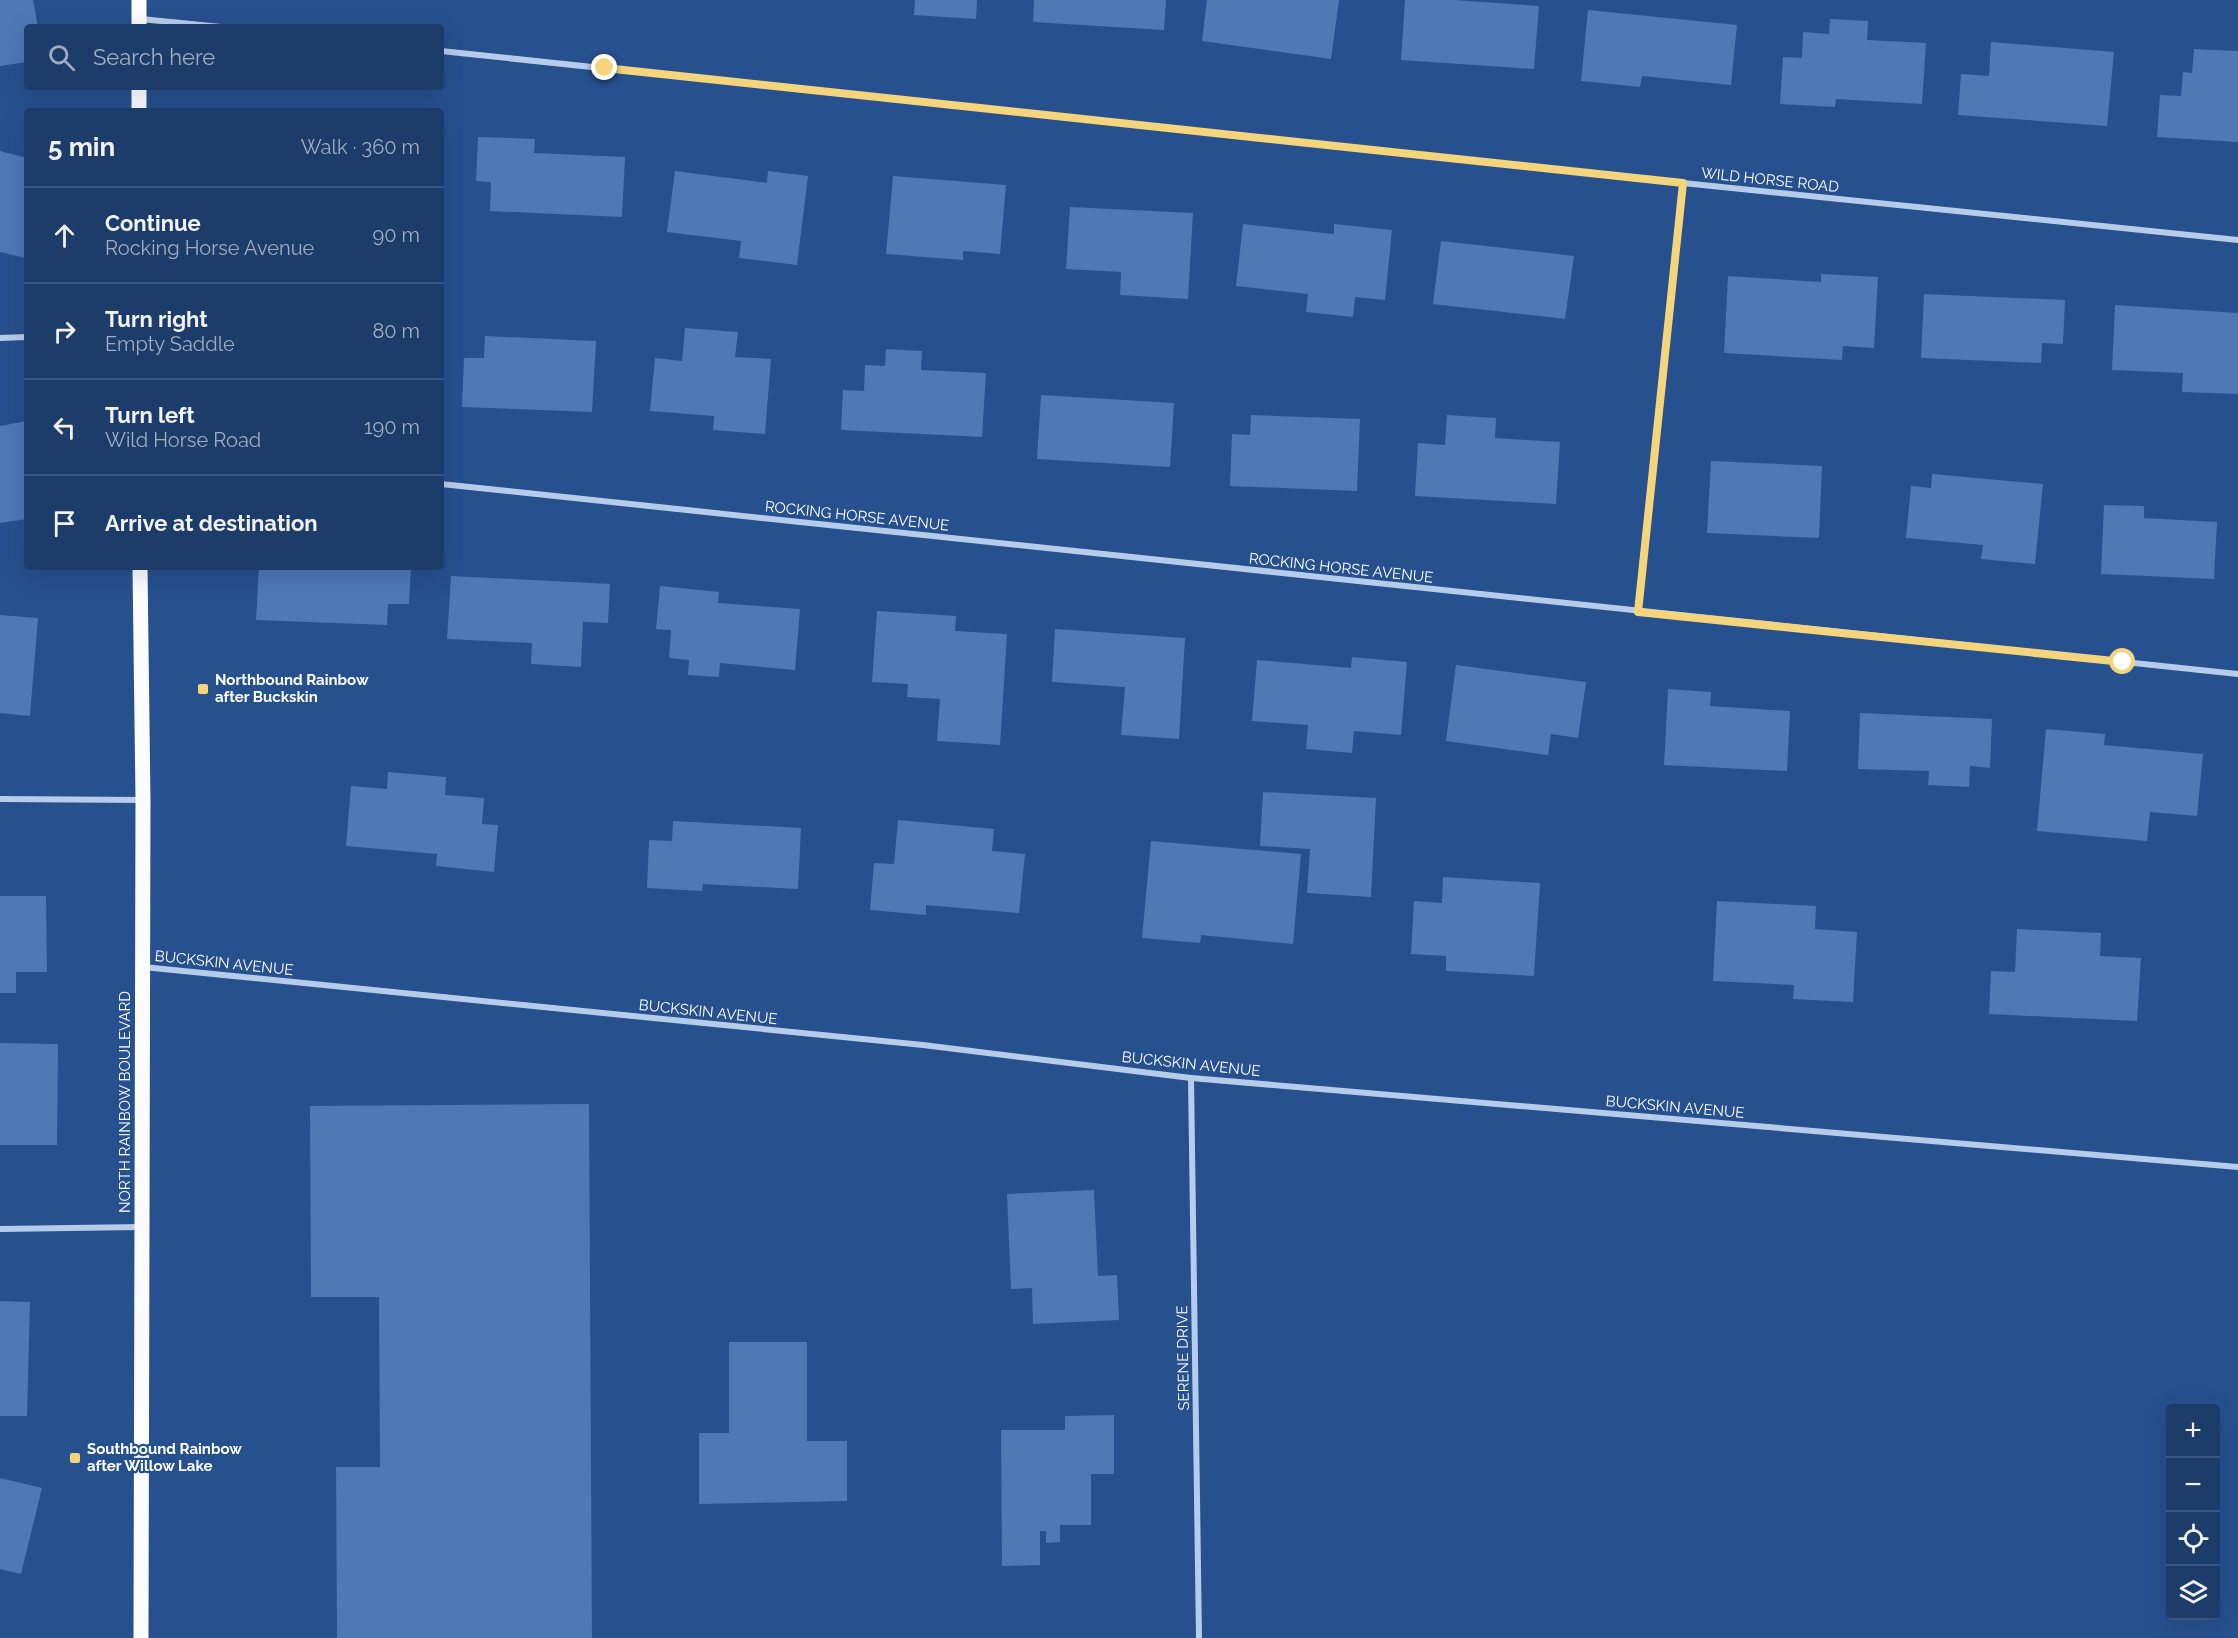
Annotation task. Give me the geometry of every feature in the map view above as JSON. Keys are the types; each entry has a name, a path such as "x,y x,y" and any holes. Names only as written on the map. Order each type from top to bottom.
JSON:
{"main road":[{"path":"139,0 139,23"},
{"path":"139,90 139,108"},
{"name":"NORTH RAINBOW BOULEVARD","path":"140,570 143,800 141,1638"}],"street":[{"path":"139,23 159,24"},
{"name":"WILD HORSE ROAD","path":"444,51 2238,240"},
{"path":"1638,612 1683,183"},
{"path":"0,338 24,338"},
{"name":"ROCKING HORSE AVENUE","path":"444,484 2238,674"},
{"path":"0,800 143,800"},
{"name":"BUCKSKIN AVENUE","path":"143,968 923,1045 1191,1078 2238,1167"},
{"name":"SERENE DRIVE","path":"1191,1078 1199,1638"},
{"path":"0,1229 143,1227"}],"building":[{"path":"0,0 33,0 37,24 24,24 24,62 0,66"},
{"path":"915,0 977,0 976,19 914,15"},
{"path":"1034,0 1166,0 1164,30 1033,22"},
{"path":"1207,0 1339,0 1331,59 1202,41"},
{"path":"1405,0 1455,0 1539,6 1534,69 1401,60"},
{"path":"1588,10 1737,25 1731,85 1642,76 1640,87 1581,81"},
{"path":"1830,19 1868,21 1867,40 1926,43 1922,104 1836,99 1835,107 1780,104 1783,57 1802,58 1803,32 1829,34"},
{"path":"1991,42 2114,52 2107,126 1958,115 1961,74 1989,76"},
{"path":"2194,49 2238,51 2238,142 2157,137 2160,95 2181,96 2183,72 2192,73"},
{"path":"478,137 535,139 534,153 625,157 622,217 490,211 491,182 476,181"},
{"path":"0,151 24,157 24,258 0,252"},
{"path":"675,171 767,183 768,171 808,176 797,265 739,258 741,241 667,232"},
{"path":"893,176 1006,185 1000,254 963,251 963,260 886,254"},
{"path":"1070,207 1193,213 1188,299 1120,295 1121,272 1066,269"},
{"path":"1243,224 1334,234 1334,224 1392,230 1385,300 1355,297 1353,317 1306,312 1308,294 1236,286"},
{"path":"1441,241 1574,256 1565,319 1433,304"},
{"path":"1821,274 1878,277 1874,348 1843,346 1842,360 1724,353 1728,276 1821,282"},
{"path":"1924,294 2065,300 2063,344 2042,343 2041,363 1921,358"},
{"path":"2115,305 2238,313 2238,394 2182,392 2183,373 2112,370"},
{"path":"685,328 738,332 735,357 771,359 765,434 713,430 714,416 650,411 655,358 682,361"},
{"path":"485,336 596,341 592,412 462,407 464,358 484,358"},
{"path":"886,349 922,351 921,370 986,373 982,437 841,430 843,390 864,391 865,365 885,366"},
{"path":"1041,395 1174,403 1170,467 1037,459"},
{"path":"1251,415 1360,419 1357,491 1230,486 1232,434 1250,435"},
{"path":"1447,415 1496,418 1495,438 1560,442 1556,504 1415,496 1418,443 1445,445"},
{"path":"24,422 24,519 0,523 0,426"},
{"path":"1711,461 1822,466 1819,538 1707,533"},
{"path":"1932,474 2043,484 2035,564 1981,559 1983,545 1906,538 1911,486 1931,488"},
{"path":"2104,505 2144,506 2144,518 2217,522 2214,579 2101,574"},
{"path":"259,570 411,570 409,604 388,604 387,625 256,620"},
{"path":"451,576 610,584 608,623 583,622 581,667 531,664 532,643 447,639"},
{"path":"660,586 719,592 718,603 800,609 795,670 720,663 719,677 688,675 689,660 669,658 671,630 656,629"},
{"path":"877,611 956,616 955,631 1007,634 1000,745 937,741 940,699 907,697 908,684 872,682"},
{"path":"0,615 38,618 30,716 0,713"},
{"path":"1055,629 1185,638 1179,739 1121,735 1125,687 1052,682"},
{"path":"1352,657 1407,662 1401,735 1354,731 1352,753 1306,749 1308,725 1252,721 1257,660 1351,668"},
{"path":"1456,665 1586,682 1578,738 1551,734 1548,755 1446,741"},
{"path":"1668,689 1711,692 1710,706 1790,711 1787,771 1664,765"},
{"path":"1860,713 1992,719 1990,768 1970,766 1969,787 1928,785 1929,771 1858,769"},
{"path":"2046,729 2105,734 2104,745 2203,754 2197,816 2150,812 2147,841 2037,831"},
{"path":"388,772 446,777 445,795 484,798 482,824 498,825 494,872 436,866 437,854 346,846 351,786 387,789"},
{"path":"1263,792 1376,798 1371,897 1307,893 1310,849 1260,846"},
{"path":"898,820 994,829 992,851 1025,854 1019,913 926,905 926,915 870,910 874,863 894,864"},
{"path":"673,821 801,828 798,889 703,884 702,891 647,888 649,840 672,841"},
{"path":"1151,841 1301,854 1293,944 1201,935 1200,943 1142,938"},
{"path":"1443,877 1540,883 1534,976 1446,971 1446,956 1411,954 1414,901 1442,903"},
{"path":"0,896 46,896 47,972 16,972 16,993 0,993"},
{"path":"1717,901 1816,906 1815,929 1857,932 1853,1002 1793,999 1794,985 1713,981"},
{"path":"2017,929 2101,933 2100,956 2141,958 2137,1021 1989,1014 1991,971 2015,972"},
{"path":"0,1043 58,1044 57,1145 0,1145"},
{"path":"589,1104 592,1638 337,1638 336,1467 380,1467 379,1297 311,1297 310,1106"},
{"path":"1094,1190 1098,1276 1117,1275 1119,1320 1033,1324 1032,1288 1011,1289 1007,1194"},
{"path":"0,1301 30,1302 27,1416 0,1416"},
{"path":"729,1342 807,1342 807,1441 847,1441 847,1501 699,1504 699,1433 729,1433"},
{"path":"1114,1415 1114,1474 1091,1474 1091,1525 1060,1525 1060,1542 1046,1543 1046,1531 1040,1531 1040,1565 1002,1566 1001,1430 1065,1430 1065,1416"},
{"path":"0,1478 42,1488 21,1574 0,1569"}],"place":[{"name":"Northbound Rainbow after Buckskin","path":"203,689"},
{"name":"Southbound Rainbow after Willow Lake","path":"75,1458"}],"route":[{"path":"605,68 1683,183 1638,612 2123,662"}]}
